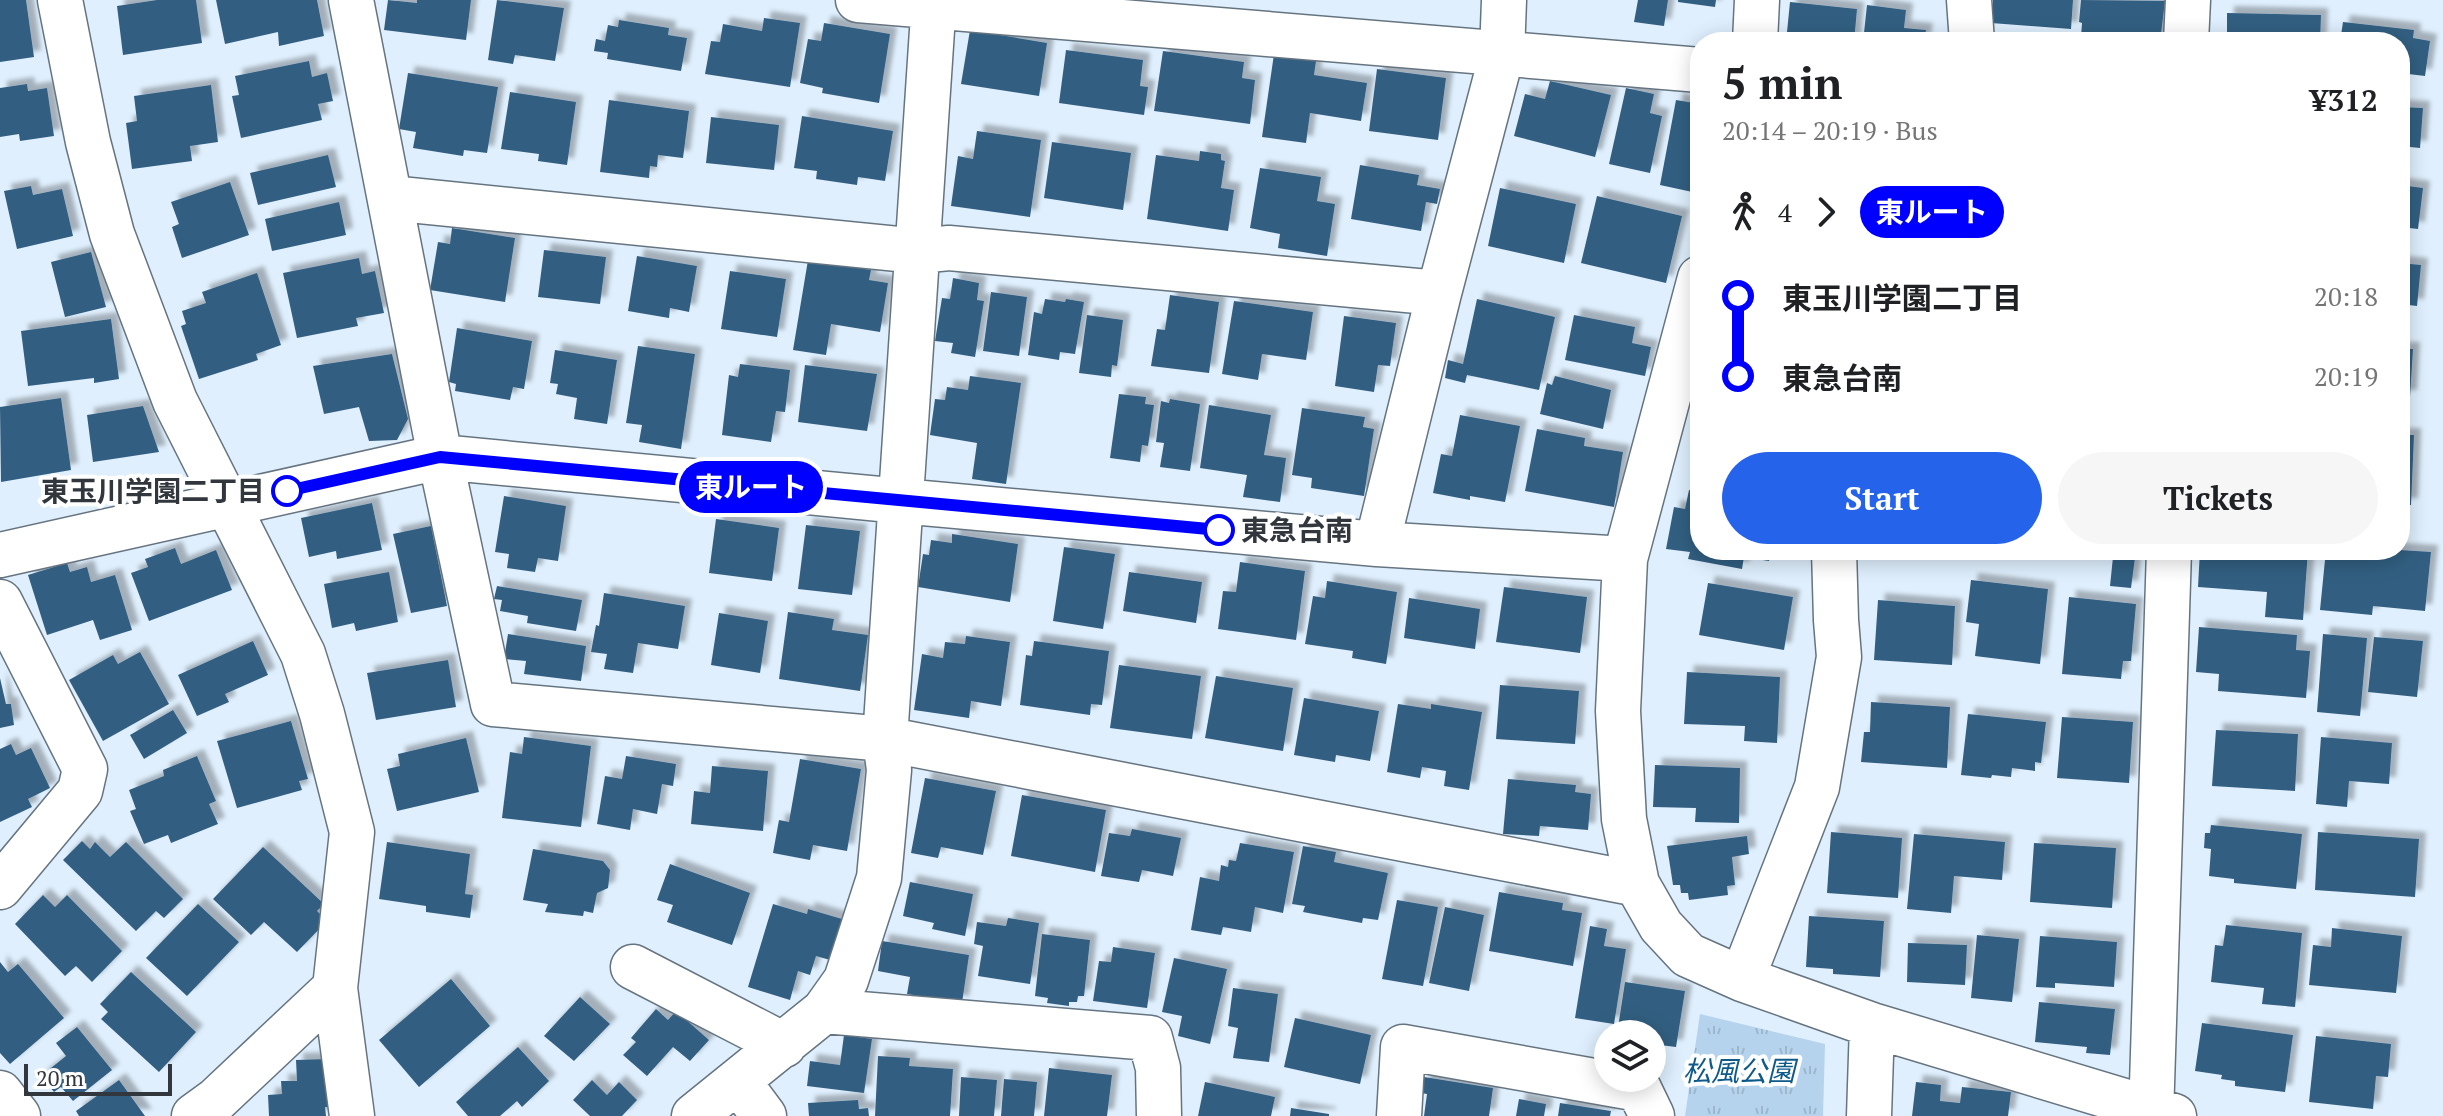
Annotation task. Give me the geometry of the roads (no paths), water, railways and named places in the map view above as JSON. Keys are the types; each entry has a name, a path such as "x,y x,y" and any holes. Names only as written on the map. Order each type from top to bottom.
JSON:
{"street":[{"path":"60,0 88,142 112,234 175,401 303,654 322,714 352,832 335,988 352,1116"},
{"path":"351,0 440,457 493,704 885,739 1637,884"},
{"path":"858,0 934,3 1690,69"},
{"path":"1377,544 1502,54 1504,0"},
{"path":"1755,32 1757,0"},
{"path":"1969,0 1971,32"},
{"path":"2186,32 2188,0"},
{"path":"694,1116 824,1011 846,980 879,878 889,770 885,739 934,3"},
{"path":"390,198 918,251 949,248 1439,293"},
{"path":"1690,315 1625,559 1618,711 1624,819 1637,884 1661,926 1688,955 1742,979 1872,1025 2158,1114 2169,560"},
{"path":"0,555 440,457 1377,544 1625,559"},
{"path":"1742,979 1817,787 1839,657 1834,560"},
{"path":"0,602 85,769 80,791 0,887"},
{"path":"633,967 784,1045"},
{"path":"194,1116 216,1100 335,988"},
{"path":"824,1011 1150,1038 1158,1068 1159,1116"},
{"path":"1869,1116 1872,1025"},
{"path":"1399,1116 1403,1047 1639,1089 1652,1116"},
{"path":"738,1081 764,1116"},
{"path":"0,1093 18,1116"}],"place":[{"name":"東玉川学園二丁目","path":"287,491"},
{"name":"東急台南","path":"1219,530"}],"park label":[{"name":"松風公園","path":"1739,1071"}]}
